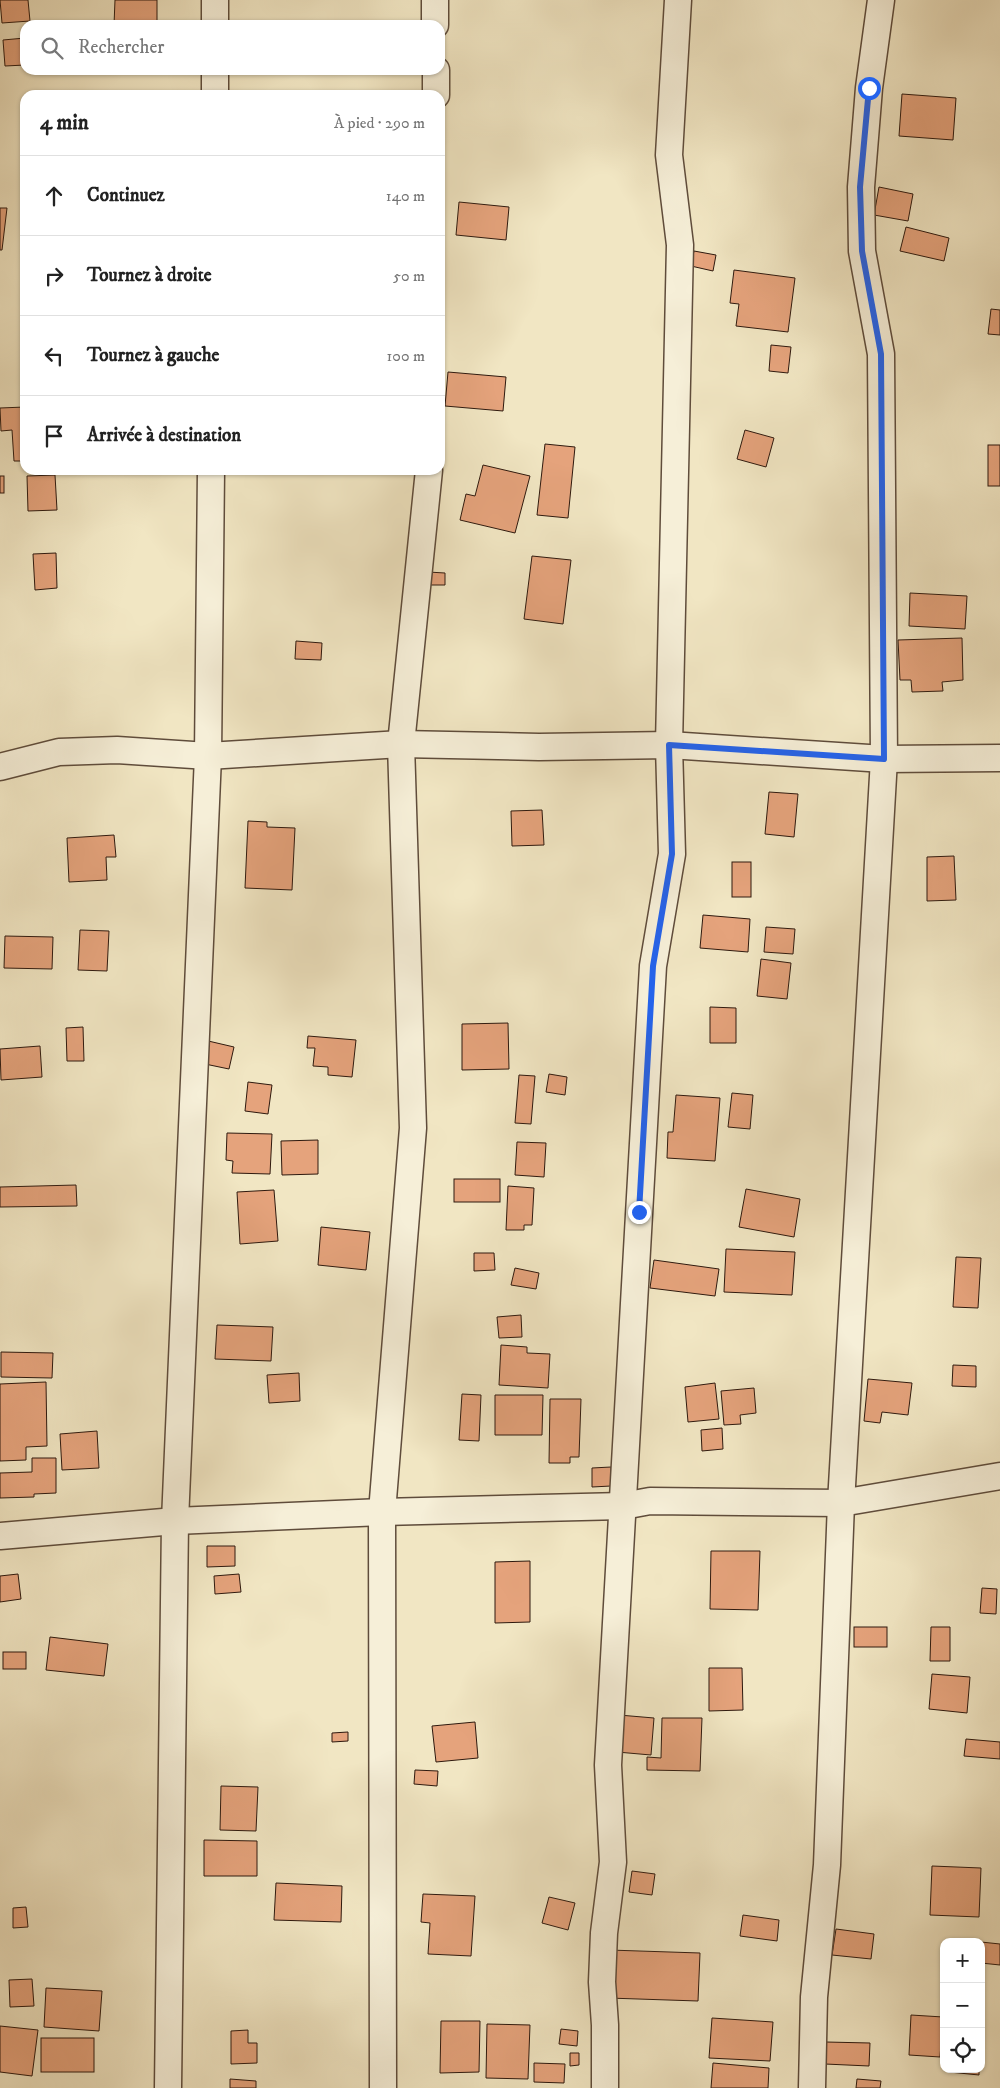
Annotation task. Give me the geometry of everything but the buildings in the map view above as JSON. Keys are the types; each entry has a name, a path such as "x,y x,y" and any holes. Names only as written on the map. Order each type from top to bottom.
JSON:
{"street":[{"path":"215,0 215,20"},
{"path":"435,0 435,20"},
{"path":"605,2088 605,2025 602,1982 604,1933 613,1862 608,1765 653,966 672,854 669,745 680,245 669,155 678,0"},
{"path":"812,2088 814,1997 828,1836 841,1503 884,759 881,354 862,251 860,187 869,88 881,0"},
{"path":"215,75 215,90"},
{"path":"436,75 436,90"},
{"path":"168,2088 175,1521 208,756 211,475"},
{"path":"383,2088 382,1512 413,1128 401,744 428,475"},
{"path":"0,767 59,752 117,750 208,756 401,744 669,745 884,759 1000,758"},
{"path":"0,1536 175,1521 382,1512 623,1506 650,1501 841,1503 1000,1476"}],"route":[{"path":"639,1212 653,966 672,854 669,745 884,759 881,354 862,251 860,187 869,88"}]}
